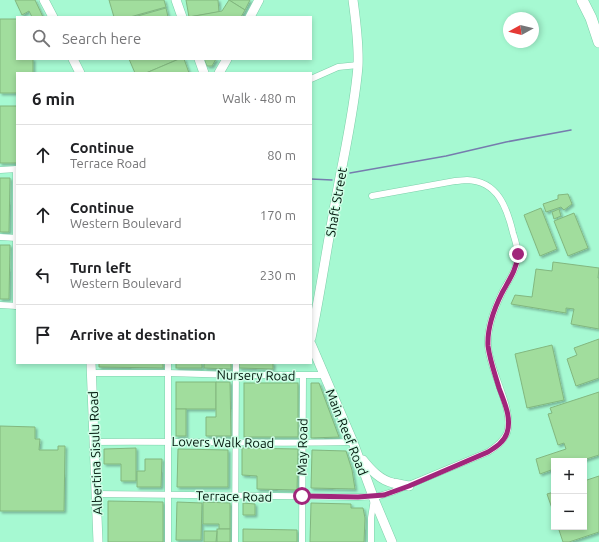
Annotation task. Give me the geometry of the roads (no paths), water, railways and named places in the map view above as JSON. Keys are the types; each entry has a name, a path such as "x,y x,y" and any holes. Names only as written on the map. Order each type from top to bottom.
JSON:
{"highway":[{"path":"582,0 591,18 599,42"},
{"path":"591,18 591,27 599,52"}],"main road":[{"path":"44,0 52,16"},
{"path":"176,0 182,16"},
{"path":"251,16 259,0"},
{"name":"Shaft Street","path":"312,332 338,185 354,105 358,65 357,30 353,0"},
{"path":"74,60 80,72"},
{"path":"199,60 204,72"},
{"path":"220,72 226,60"},
{"path":"312,294 317,288 320,273 324,265"},
{"name":"Main Reef Road","path":"312,346 358,454 373,498 392,542"},
{"name":"Albertina Sisulu Road","path":"91,364 98,542"},
{"path":"358,454 371,470 384,480 409,486"}],"street":[{"path":"312,79 338,67 358,65"},
{"path":"0,170 16,170"},
{"name":"Terrace Road","path":"96,494 373,498 409,486 496,447 506,434 508,418 490,359 488,344 491,320 518,260 518,249 506,210 495,192 483,184 467,180 372,196"},
{"path":"0,237 16,238 16,306 0,306"},
{"path":"168,364 168,542"},
{"path":"236,364 236,542"},
{"name":"Nursery Road","path":"92,373 325,375"},
{"name":"May Road","path":"302,542 303,376"},
{"name":"Lovers Walk Road","path":"94,442 352,442"},
{"path":"371,542 373,498"}],"waterway":[{"path":"350,173 446,156 506,142 571,130"},
{"path":"312,179 332,180"}]}
